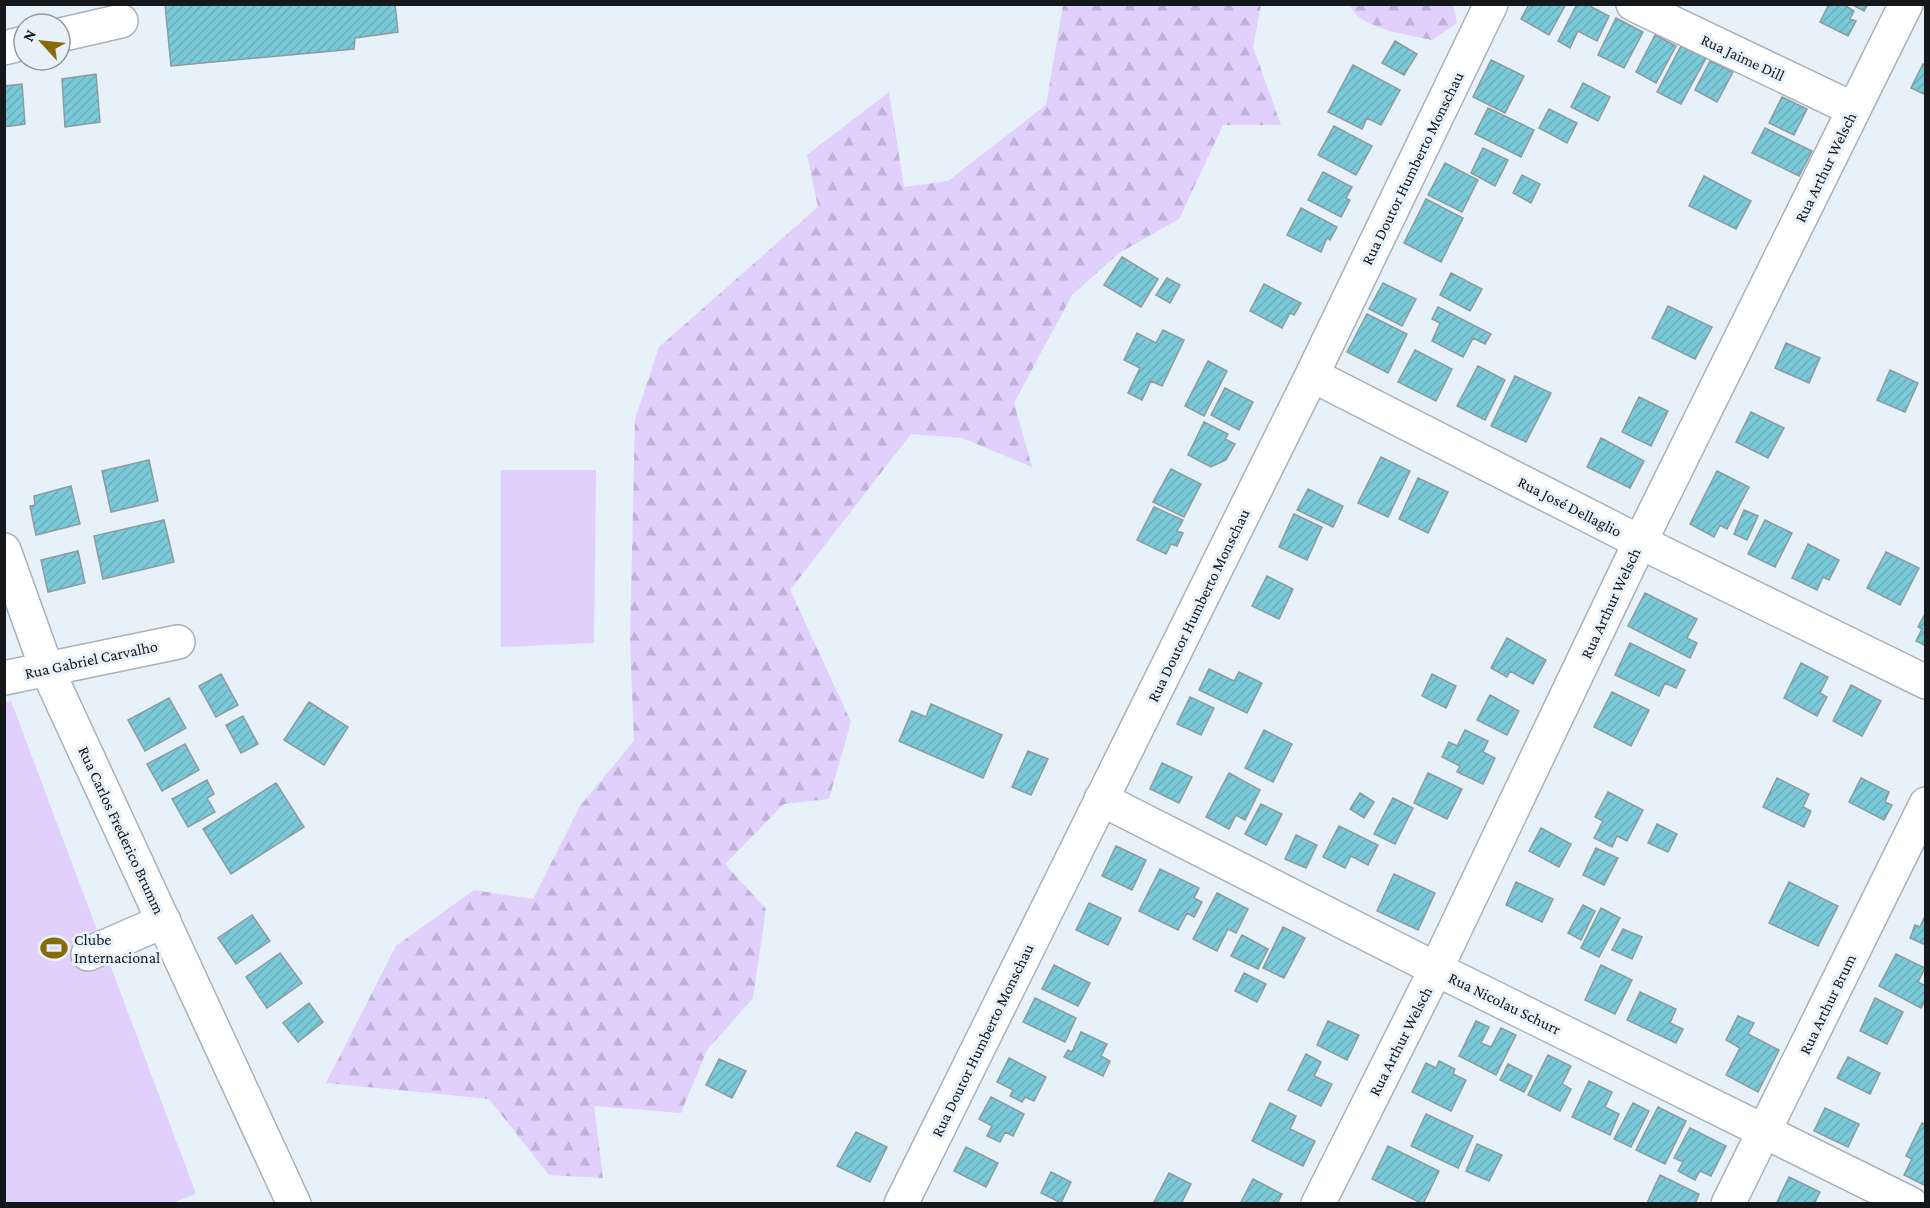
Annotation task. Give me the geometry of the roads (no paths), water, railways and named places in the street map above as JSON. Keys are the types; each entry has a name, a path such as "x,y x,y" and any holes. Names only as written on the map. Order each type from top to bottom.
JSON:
{"street":[{"name":"Rua Doutor Humberto Monschau","path":"901,1203 1312,375 1491,4"},
{"name":"Rua Jaime Dill","path":"1633,4 1853,109"},
{"name":"Rua Arthur Welsch","path":"1318,1203 1436,969 1640,542 1906,4"},
{"path":"72,32 121,21"},
{"name":"Rua José Dellaglio","path":"1312,375 1640,542 1926,682"},
{"name":"Rua Carlos Frederico Brumm","path":"4,550 46,667 294,1203"},
{"name":"Rua Gabriel Carvalho","path":"4,678 46,667 178,642"},
{"name":"Rua Nicolau Schurr","path":"1101,800 1436,969 1911,1203"},
{"name":"Rua Arthur Brum","path":"1728,1203 1926,804"},
{"path":"88,954 164,921"}],"place":[{"name":"Clube Internacional","path":"54,948"}]}
